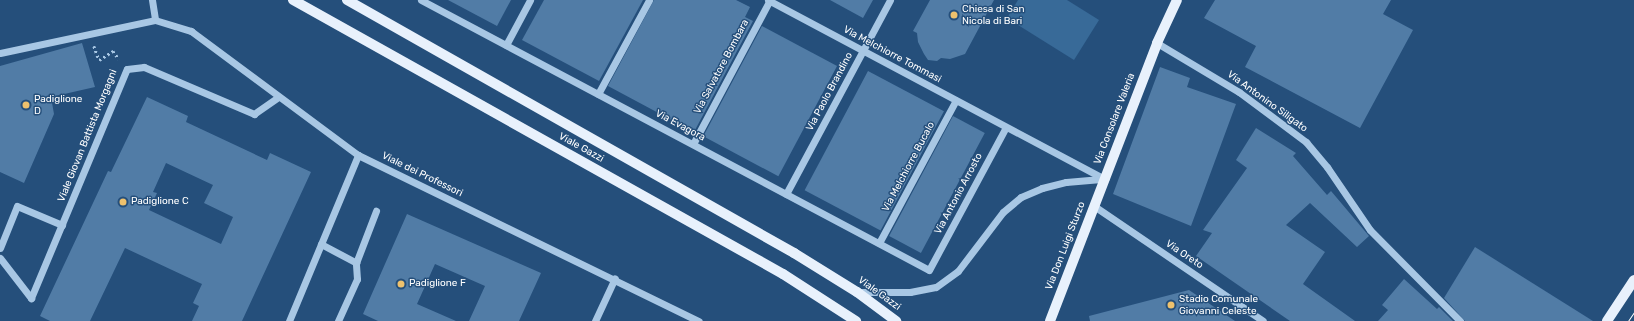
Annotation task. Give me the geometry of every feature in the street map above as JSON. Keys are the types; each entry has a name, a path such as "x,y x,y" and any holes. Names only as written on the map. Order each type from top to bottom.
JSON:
{"main road":[{"name":"Viale Gazzi","path":"293,0 783,274 856,321"},
{"name":"Viale Gazzi","path":"347,0 794,253 857,292 896,321"},
{"name":"Via Consolare Valeria","path":"1105,179 1158,43 1177,0"},
{"name":"Via Don Luigi Sturzo","path":"1050,321 1105,179"},
{"path":"1607,321 1634,280"}],"street":[{"path":"0,53 155,20 152,0"},
{"name":"Via Evagora","path":"421,0 929,270"},
{"path":"506,45 530,0"},
{"path":"598,94 649,0"},
{"name":"Via Melchiorre Tommasi","path":"769,0 1105,179"},
{"name":"Via Salvatore Bombara","path":"693,144 769,0"},
{"name":"Via Paolo Brandino","path":"786,194 890,0"},
{"name":"Viale dei Professori","path":"155,20 191,31 358,155 615,278 699,321"},
{"name":"Via Antonino Siligato","path":"1158,43 1239,92 1306,142 1327,167 1370,230 1460,321"},
{"name":"Viale Giovan Battista Morgagni","path":"0,258 31,298 127,69 144,67 254,114 278,97"},
{"name":"Via Melchiorre Bucalo","path":"879,243 956,100"},
{"name":"Via Antonio Arrosto","path":"929,270 1006,127"},
{"path":"289,321 358,155"},
{"name":"Via Consolare Valeria","path":"857,292 910,292 936,287 958,271 1003,212 1021,197 1042,188 1066,182 1105,179"},
{"path":"0,248 17,206 62,225"},
{"name":"Via Oreto","path":"1094,206 1263,321"},
{"path":"338,321 357,279 356,263 376,211"},
{"path":"321,244 356,263"},
{"path":"595,321 615,278"}],"path":[{"path":"89,34 99,60 112,51 127,69"}],"shaded area":[{"path":"1018,0 1067,0 1099,20 1074,60 1007,18"}],"building":[{"path":"448,0 511,0 497,26"},
{"path":"544,0 643,0 599,81 522,40"},
{"path":"654,0 736,0 750,7 745,17 753,21 694,132 608,86"},
{"path":"830,0 873,0 863,18"},
{"name":"Chiesa di San Nicola di Bari","path":"930,0 994,0 965,54 950,59 941,58 937,61 928,60 924,54 918,42 917,33 913,31"},
{"path":"1215,0 1391,0 1383,14 1413,30 1360,128 1245,67 1256,46 1204,18"},
{"path":"762,26 837,66 778,176 703,136"},
{"name":"Padiglione D","path":"82,43 95,87 51,97 54,114 24,183 0,172 0,66"},
{"path":"1160,67 1190,78 1187,87 1236,104 1191,226 1113,194"},
{"path":"868,71 944,111 881,231 805,190"},
{"name":"Padiglione C","path":"147,97 188,116 186,122 267,160 270,153 311,172 242,321 192,321 199,306 193,303 202,284 125,248 90,321 50,321 40,316 108,171 111,172","holes":["166,163 213,185 204,203 233,217 221,244 149,210 157,193 153,192"]},
{"path":"953,116 985,133 921,253 889,236"},
{"path":"1256,128 1296,153 1293,156 1327,195 1331,191 1369,236 1357,247 1310,203 1286,225 1325,252 1303,284 1355,321 1290,321 1196,256 1212,233 1203,230 1247,168 1236,160"},
{"path":"407,214 541,273 519,321 469,321 485,286 435,264 417,304 456,321 378,321 363,314"},
{"path":"1475,247 1593,321 1465,321 1444,298"},
{"path":"1404,279 1437,309 1439,307 1453,321 1378,321 1388,310 1382,305"},
{"name":"Stadio Comunale Giovanni Celeste","path":"1189,290 1235,321 1090,321 1089,316"}],"tram line":[{"path":"1628,321 1634,312"}],"place":[{"name":"Chiesa di San Nicola di Bari","path":"954,15"},
{"name":"Padiglione D","path":"26,105"},
{"name":"Padiglione C","path":"123,202"},
{"name":"Padiglione F","path":"401,284"},
{"name":"Stadio Comunale Giovanni Celeste","path":"1171,305"}]}
